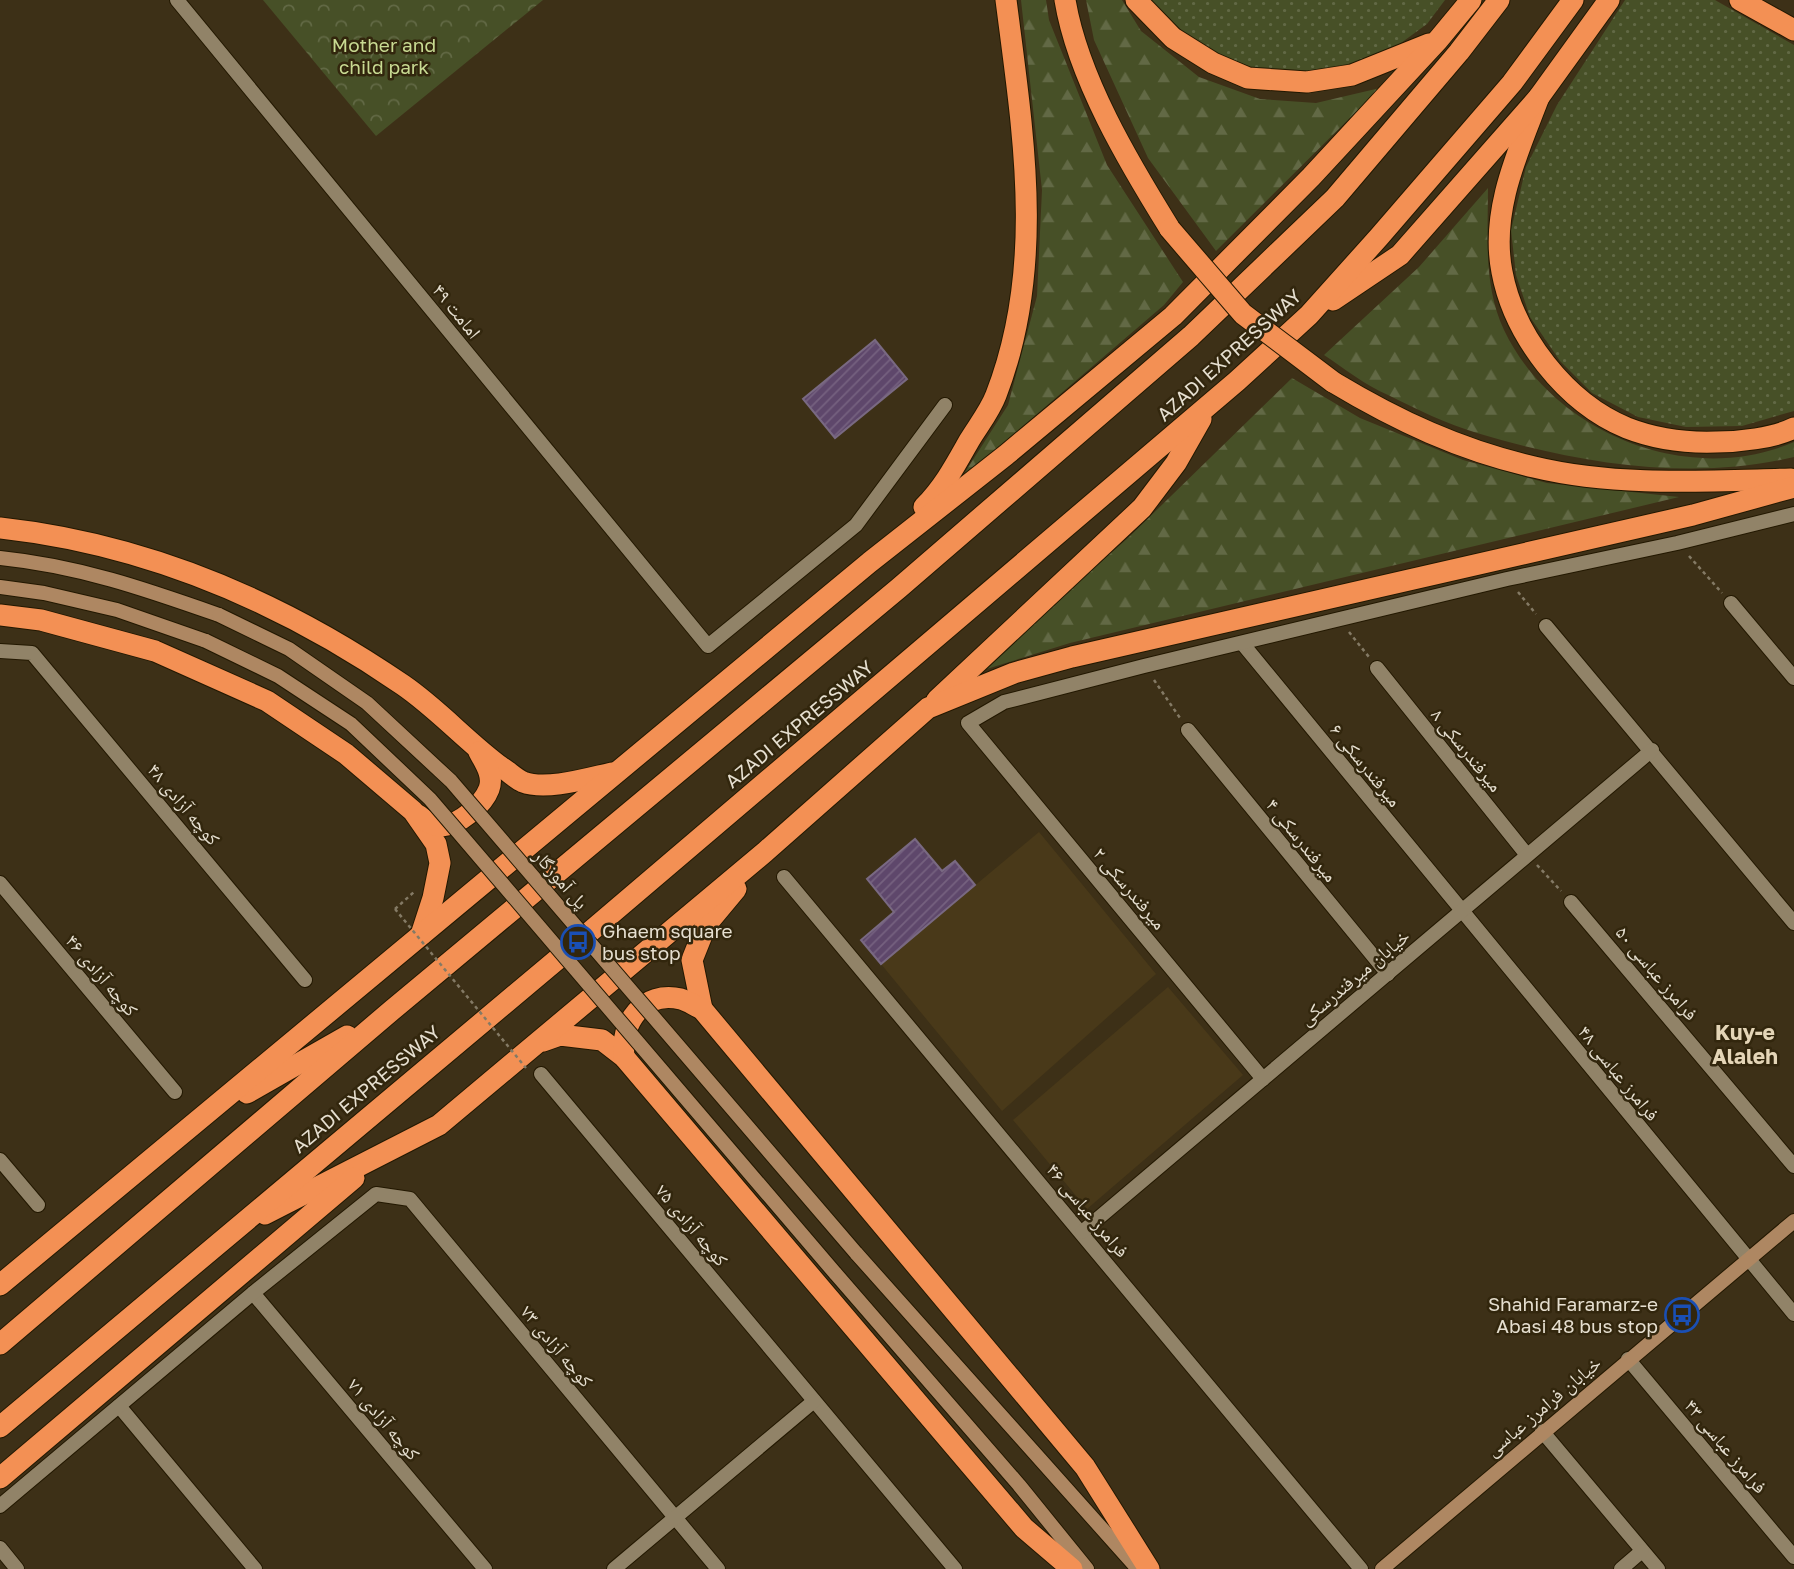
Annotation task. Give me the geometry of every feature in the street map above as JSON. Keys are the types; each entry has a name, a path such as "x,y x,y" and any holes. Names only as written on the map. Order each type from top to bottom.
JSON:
{"highway":[{"path":"870,562 940,491 995,397 1021,312 1028,223 1021,121 1006,0"},
{"path":"1065,0 1090,80 1127,160 1170,229 1243,314 1333,382 1398,419 1473,450 1536,468 1606,478 1683,482 1794,479"},
{"path":"1136,0 1173,38 1213,63 1248,78 1307,82 1352,75 1437,40"},
{"path":"0,1285 870,562 1006,455 1172,316 1311,177 1471,0"},
{"name":"AZADI EXPRESSWAY","path":"0,1344 391,1011 900,588 1191,336 1335,198 1459,52 1499,0"},
{"name":"AZADI EXPRESSWAY","path":"0,1427 578,942 1208,407 1309,315 1512,83 1573,0"},
{"path":"1309,315 1400,255 1539,97 1609,0"},
{"path":"1741,0 1794,30"},
{"path":"1539,97 1512,166 1499,216 1501,271 1505,284 1517,321 1546,365 1582,402 1627,428 1683,443 1736,442 1794,428"},
{"path":"229,1233 439,1125 765,852 928,708 1142,508 1176,463 1208,407"},
{"path":"928,708 1014,673 1072,657 1693,515 1794,487"},
{"path":"0,528 47,533 135,554 222,585 307,626 405,686 478,750 523,782 557,785 618,771"},
{"path":"0,615 41,620 155,651 267,701 346,754 426,822 444,826 464,817 490,788 489,770 478,750"},
{"path":"414,811 436,844 440,863 433,898 421,935"},
{"path":"702,1009 692,960 706,925 765,852"},
{"path":"624,1057 622,1043 627,1023 641,1007 660,999 680,999 702,1009 1085,1467 1149,1569"},
{"path":"199,1120 391,1011"},
{"path":"534,1044 560,1035 580,1036 602,1040 624,1057 1024,1528 1072,1569"},
{"path":"0,1478 383,1154"},
{"path":"0,1299 62,1233"}],"main road":[{"name":"پل آموزگار","path":"0,558 47,563 128,583 219,615 289,649 368,703 451,781 856,1253 1138,1569"},
{"path":"0,587 44,593 117,610 206,641 278,676 351,724 430,799 1019,1485 1087,1569"},
{"name":"خیابان فرامرز عباسی","path":"1382,1569 1794,1220"}],"street":[{"name":"امامت ۴۹","path":"177,0 708,646 856,525 945,405"},
{"path":"1144,666 1794,514"},
{"path":"1731,603 1794,678"},
{"path":"1546,626 1794,923"},
{"name":"میرفندرسکی ۶","path":"1242,643 1461,911"},
{"name":"کوچه آزادی ۴۸","path":"0,651 32,653 305,980"},
{"name":"میرفندرسکی ۲","path":"1144,666 1004,702 968,723 1264,1079"},
{"name":"میرفندرسکی ۸","path":"1377,668 1527,855"},
{"name":"میرفندرسکی ۴","path":"1188,730 1388,974"},
{"name":"خیابان میرفندرسکی","path":"1082,1232 1652,750"},
{"name":"فرامرز عباسی ۴۶","path":"784,877 1361,1569"},
{"name":"کوچه آزادی ۴۶","path":"0,883 175,1092"},
{"name":"فرامرز عباسی ۵۰","path":"1571,902 1794,1166"},
{"name":"فرامرز عباسی ۴۸","path":"1461,911 1794,1314"},
{"name":"کوچه آزادی ۷۵","path":"541,1074 955,1569"},
{"path":"0,1160 38,1205"},
{"name":"کوچه آزادی ۷۳","path":"253,1293 376,1194 410,1199 718,1569"},
{"path":"0,1507 253,1293"},
{"name":"کوچه آزادی ۷۱","path":"253,1293 485,1569"},
{"name":"فرامرز عباسی ۴۳","path":"1628,1359 1794,1557"},
{"path":"614,1569 814,1401"},
{"path":"119,1406 255,1569"},
{"path":"1542,1432 1658,1569"},
{"path":"0,1548 17,1569"},
{"path":"1621,1569 1642,1550"}],"path":[{"path":"1677,543 1731,603"},
{"path":"1507,579 1546,626"},
{"path":"1338,619 1377,668"},
{"path":"1144,666 1188,730"},
{"path":"1527,855 1571,902"},
{"path":"419,888 396,909 526,1068"}],"shaded area":[{"path":"1039,832 1156,974 1002,1111 881,964"},
{"path":"1168,987 1243,1075 1087,1209 1013,1120"}],"green space":[{"name":"Mother and child park","path":"263,0 543,0 376,136"},
{"path":"1021,0 1046,0 1049,20 1107,165 1183,282 1164,305 960,480 1008,405 1037,296 1042,190"},
{"path":"1086,0 1122,0 1141,31 1199,77 1260,99 1316,103 1380,88 1216,251 1148,158 1094,40"},
{"path":"1151,0 1445,0 1427,24 1379,59 1323,75 1263,71 1204,50 1155,7"},
{"path":"1625,0 1715,0 1794,45 1794,411 1742,426 1686,427 1638,417 1592,393 1560,361 1530,317 1516,275 1511,230 1526,167 1557,105"},
{"path":"1488,188 1488,260 1497,313 1526,366 1555,397 1589,423 1628,442 1669,454 1711,458 1753,455 1794,442 1794,457 1715,468 1675,468 1634,466 1554,453 1515,444 1443,421 1371,386 1324,355 1419,267"},
{"path":"1292,378 1360,418 1463,460 1547,483 1679,497 1070,643 977,672 1129,537"}],"building":[{"path":"875,340 907,379 835,438 803,399"},
{"path":"915,839 942,871 955,861 975,885 881,964 861,940 894,912 867,879"}],"place":[{"name":"Ghaem square bus stop","path":"578,942"},
{"name":"Shahid Faramarz-e Abasi 48 bus stop","path":"1682,1315"}],"district":[{"name":"Kuy-e Alaleh","path":"1745,1045"}]}
